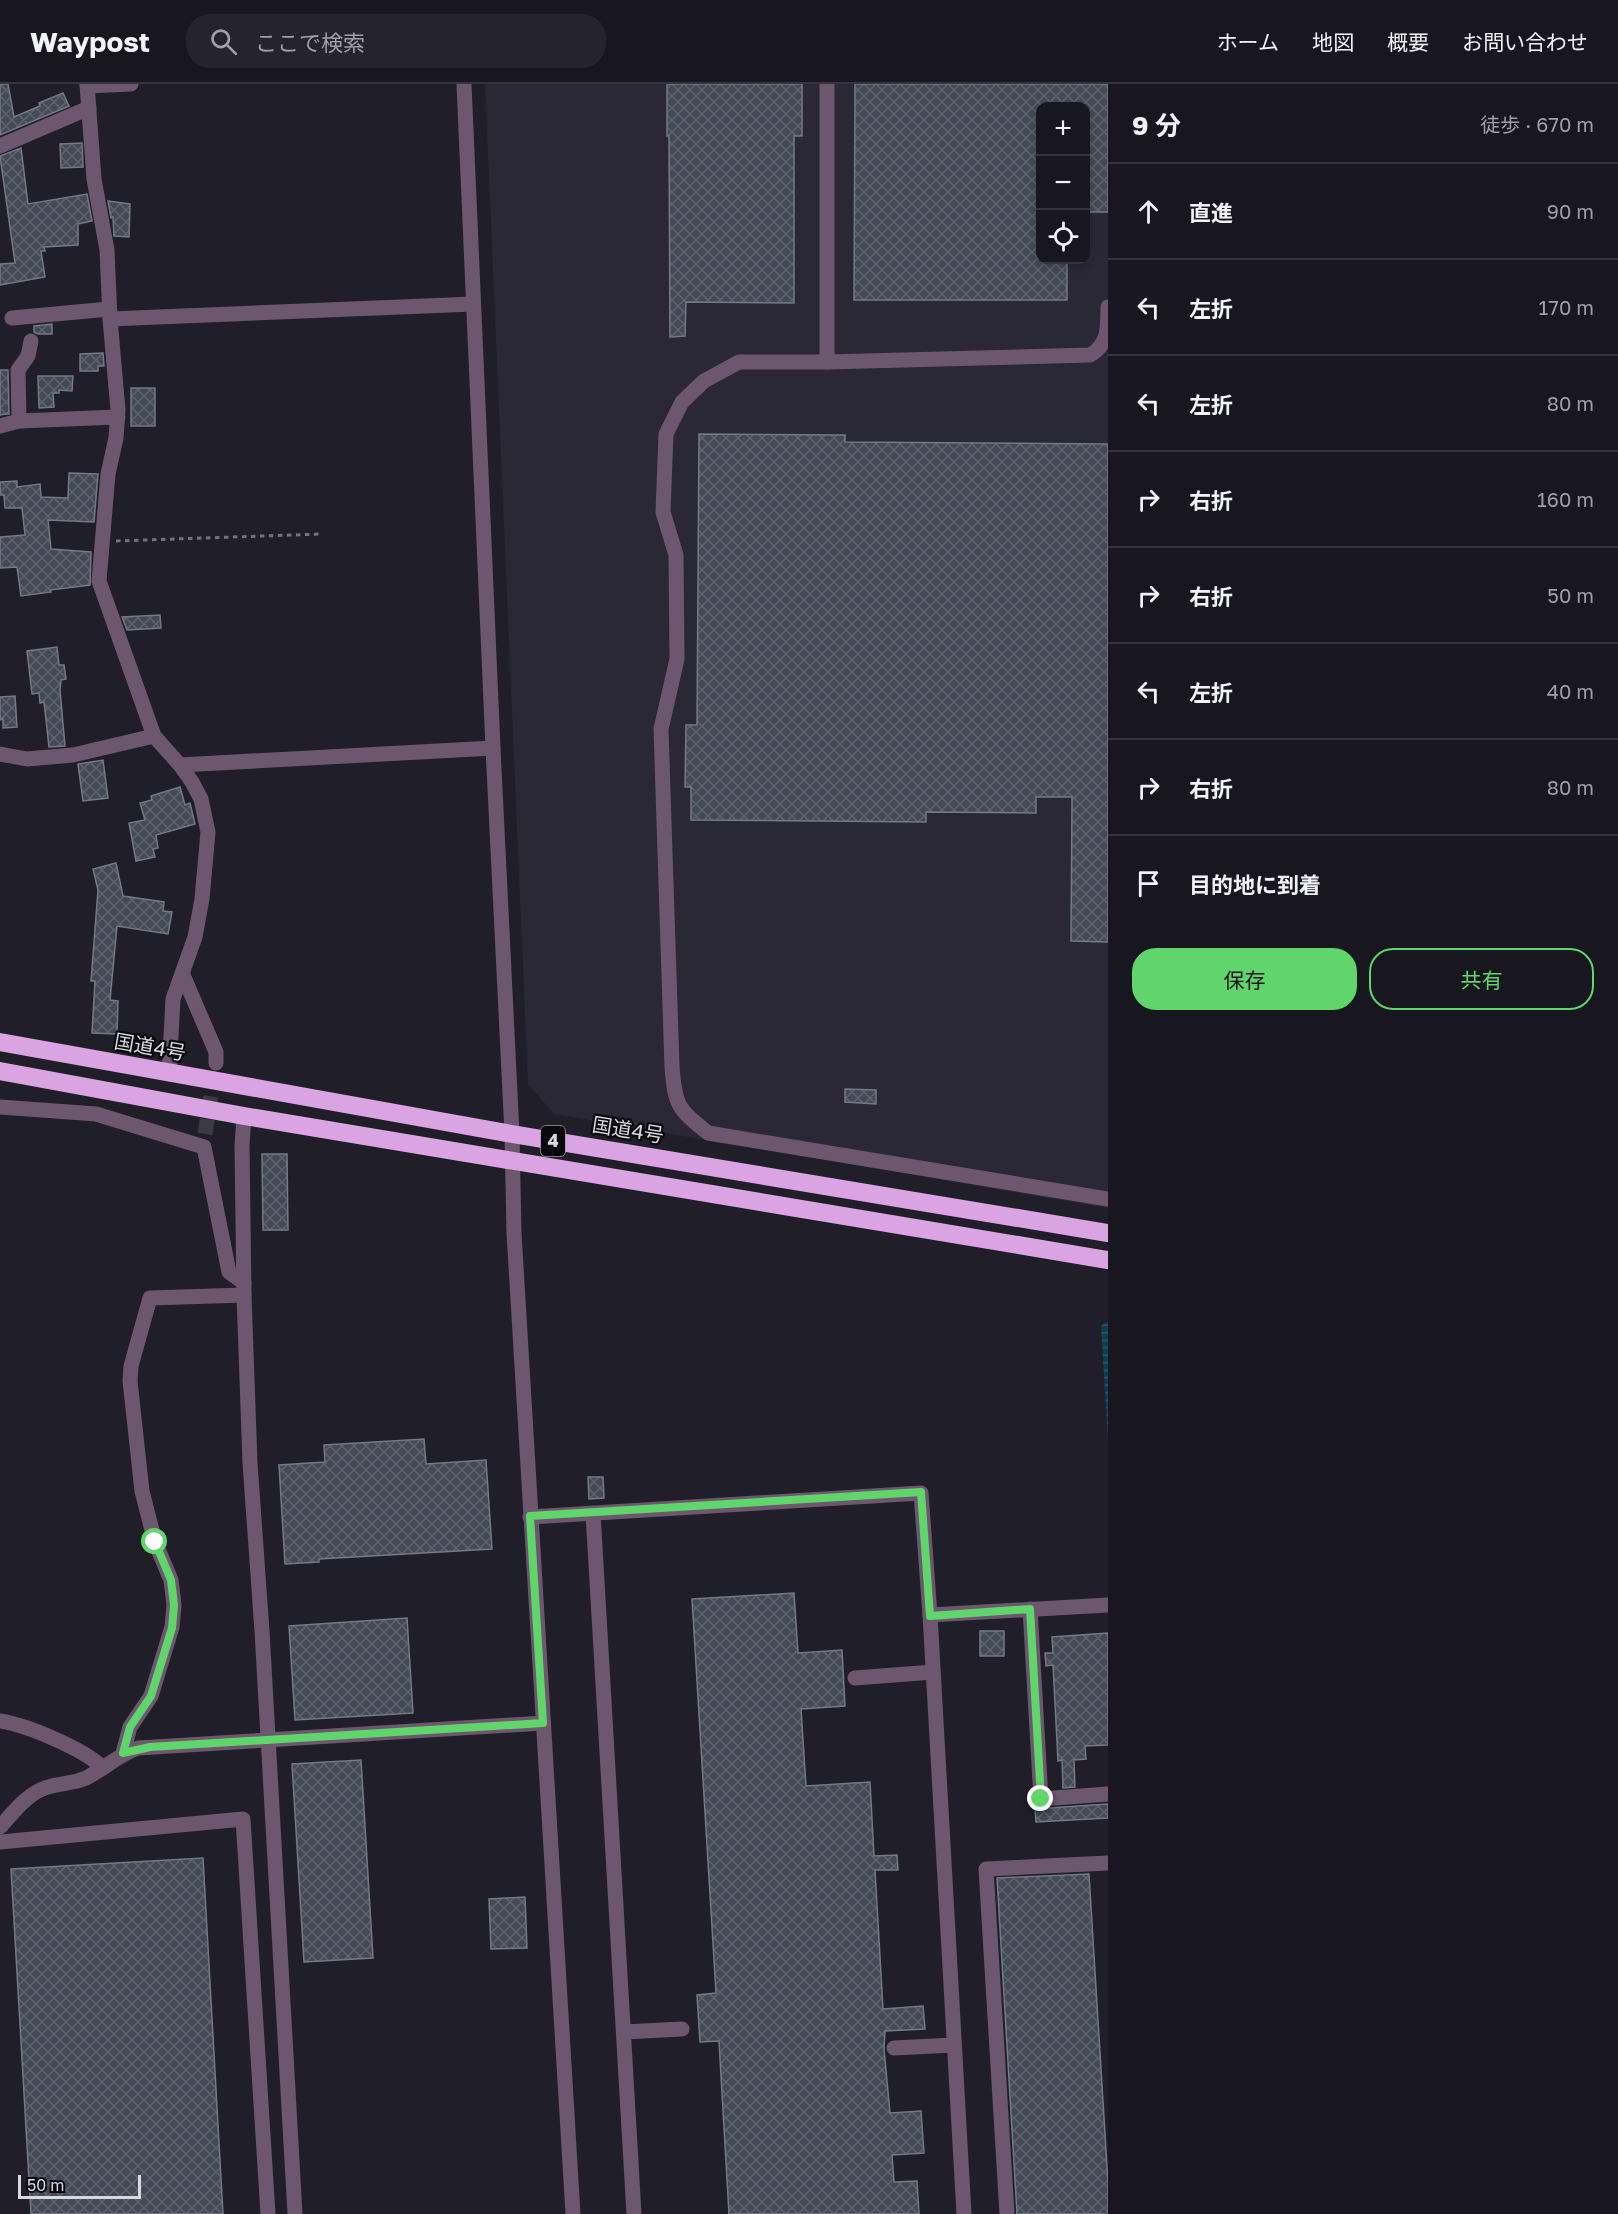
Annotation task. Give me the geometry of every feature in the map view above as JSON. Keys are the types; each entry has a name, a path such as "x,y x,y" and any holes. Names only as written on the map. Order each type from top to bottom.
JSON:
{"highway":[{"name":"国道4号","path":"0,1042 512,1134 1108,1233"},
{"name":"4","path":"0,1071 244,1116 1108,1260"}],"street":[{"path":"131,84 87,85 94,178 108,250 110,314 118,417 108,474 99,581 154,736 180,765 201,799 208,832 202,899 195,937 173,999 169,1074"},
{"path":"464,84 492,748 512,1134 513,1233 573,2214"},
{"path":"827,84 827,362"},
{"path":"0,146 89,108"},
{"path":"12,318 473,304"},
{"path":"1108,307 1108,341 1101,351 1090,355 739,362 704,381 692,392 682,402 666,434 663,512 676,555 677,659 661,729 675,1096 684,1113 708,1133 1108,1199"},
{"path":"19,421 18,370 28,356 31,341"},
{"path":"0,426 19,421 118,417"},
{"path":"0,754 27,759 73,755 154,736"},
{"path":"180,765 492,748"},
{"path":"183,975 216,1052 216,1063"},
{"path":"0,1107 96,1114 204,1141 229,1272 244,1289"},
{"path":"244,1116 244,1289 250,1463 295,2214"},
{"path":"123,1753 130,1727 151,1696 172,1628 174,1605 171,1580 155,1542 142,1491 130,1381 133,1358 150,1298 244,1289"},
{"path":"530,1516 921,1492 964,2214"},
{"path":"593,1513 634,2214"},
{"path":"930,1616 1108,1605"},
{"path":"1030,1609 1041,1799 1108,1794"},
{"path":"855,1678 933,1672"},
{"path":"0,1721 13,1723 47,1737 94,1759 103,1768"},
{"path":"0,1827 36,1792 47,1787 83,1779 123,1753 144,1748 543,1723"},
{"path":"0,1842 243,1820 268,2214"},
{"path":"1007,2214 986,1869 1108,1863"},
{"path":"624,2032 682,2029"},
{"path":"894,2048 954,2045"}],"path":[{"path":"103,542 322,534"}],"shaded area":[{"path":"485,84 1108,84 1108,1208 554,1114 528,1084"}],"water":[{"path":"1108,1322 1108,1440 1101,1326"}],"building":[{"path":"0,84 8,84 14,117 63,93 69,106 0,135"},
{"path":"667,84 802,84 802,136 794,136 794,303 686,302 685,336 670,337"},
{"path":"855,84 1108,84 1108,212 1090,212 1090,102 1036,102 1036,264 1067,264 1067,300 854,300"},
{"path":"82,143 83,167 61,168 60,144"},
{"path":"21,148 28,204 87,194 92,221 78,224 78,245 44,247 45,251 41,251 45,277 0,285 0,264 15,263 0,156"},
{"path":"108,201 130,204 129,237 114,236 113,217 111,218"},
{"path":"52,324 52,334 34,332 34,326"},
{"path":"103,353 104,366 98,366 98,371 80,371 80,354"},
{"path":"0,370 8,370 9,414 0,415"},
{"path":"38,376 73,376 72,391 59,390 59,393 53,393 54,407 39,408"},
{"path":"131,388 155,388 155,426 131,426"},
{"path":"699,434 845,435 845,442 1108,444 1108,942 1071,941 1072,797 1036,797 1036,813 926,812 926,822 691,820 691,787 685,787 686,725 697,725"},
{"path":"69,473 98,474 94,522 48,520 51,549 91,552 90,585 21,596 17,567 0,568 0,537 25,535 22,508 5,508 4,495 0,495 0,482 17,481 17,487 40,484 41,497 68,498"},
{"path":"160,615 161,628 127,630 122,617"},
{"path":"57,647 59,665 64,665 66,679 61,680 60,690 65,746 49,747 44,702 40,703 39,693 32,694 27,651"},
{"path":"15,696 17,727 3,728 3,719 0,720 0,697"},
{"path":"103,760 108,798 83,801 78,764"},
{"path":"180,787 185,805 190,803 195,824 156,835 158,848 153,849 155,857 136,861 129,823 145,820 140,803 152,800 151,796"},
{"path":"116,863 123,896 164,902 163,911 172,912 168,934 117,926 110,1000 118,1001 117,1034 92,1033 95,981 91,981 98,890 93,869"},
{"path":"845,1089 876,1090 876,1104 845,1102"},
{"path":"262,1154 287,1154 288,1230 263,1230"},
{"path":"424,1439 426,1464 486,1460 492,1549 319,1559 319,1562 285,1564 279,1465 325,1462 324,1445"},
{"path":"588,1477 603,1477 604,1498 589,1499"},
{"path":"794,1593 798,1653 842,1650 845,1706 801,1709 806,1786 870,1782 874,1856 897,1855 898,1870 875,1870 883,2009 923,2006 925,2029 885,2031 884,2049 890,2113 921,2111 924,2153 892,2155 894,2182 917,2181 919,2214 729,2214 719,2041 700,2042 697,1995 716,1993 692,1599"},
{"path":"407,1618 413,1713 295,1720 289,1626"},
{"path":"980,1631 1004,1631 1004,1656 980,1656"},
{"path":"1108,1633 1108,1745 1085,1746 1086,1759 1074,1760 1075,1787 1063,1788 1062,1760 1058,1761 1053,1665 1046,1666 1045,1653 1053,1653 1052,1637"},
{"path":"361,1760 373,1958 304,1962 292,1764"},
{"path":"1108,1804 1108,1818 1036,1822 1035,1809"},
{"path":"203,1858 223,2214 31,2214 11,1869"},
{"path":"1089,1874 1108,2214 1017,2214 997,1878"},
{"path":"525,1897 527,1948 491,1949 489,1899"}],"tunnel":[{"path":"205,1134 215,1069"}],"route":[{"path":"155,1542 171,1580 174,1605 172,1628 151,1696 130,1727 123,1753 150,1747 543,1723 530,1516 921,1492 930,1616 1030,1609 1041,1799"}]}
